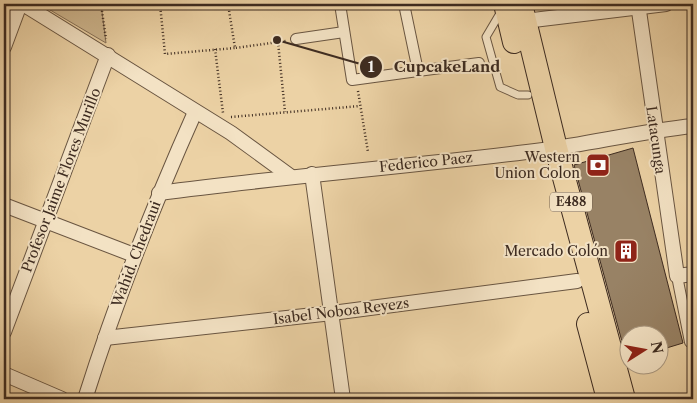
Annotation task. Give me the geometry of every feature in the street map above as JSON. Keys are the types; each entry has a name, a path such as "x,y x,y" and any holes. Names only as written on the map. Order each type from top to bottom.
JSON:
{"main road":[{"name":"E488","path":"514,9 528,96 550,149 577,281 608,399"},
{"name":"E488","path":"514,9 550,149 624,399"}],"street":[{"path":"4,47 21,4 107,49 195,112 231,133 290,176"},
{"path":"340,4 352,80 479,63"},
{"path":"404,4 418,71"},
{"path":"514,9 666,4"},
{"name":"Latacunga","path":"638,6 676,276"},
{"path":"296,39 344,32"},
{"name":"Profesor Jaime Flores Murillo","path":"4,332 107,49"},
{"name":"Wahid. Chedraui","path":"85,399 104,338 134,255 195,112"},
{"name":"Federico Paez","path":"159,193 290,176 550,149 654,130 693,126"},
{"path":"312,174 343,399"},
{"path":"4,205 134,255"},
{"path":"690,342 676,276 693,274"},
{"name":"Isabel Noboa Reyezs","path":"104,338 332,313 577,281"},
{"path":"4,374 36,394 62,399"}],"path":[{"path":"101,4 107,49"},
{"path":"160,4 165,54 235,48 296,39"},
{"path":"228,4 235,48"},
{"path":"278,42 285,113"},
{"path":"215,50 223,118 360,106"},
{"path":"356,80 368,152"}],"shaded area":[{"path":"40,4 101,4 106,43"}],"building":[{"name":"Mercado Colón","path":"633,148 683,343 670,347 670,326 620,326 620,334 574,165"}],"place":[{"name":"CupcakeLand","path":"277,40"},
{"name":"Western Union Colon","path":"598,165"},
{"name":"Mercado Colón","path":"626,251"}]}
